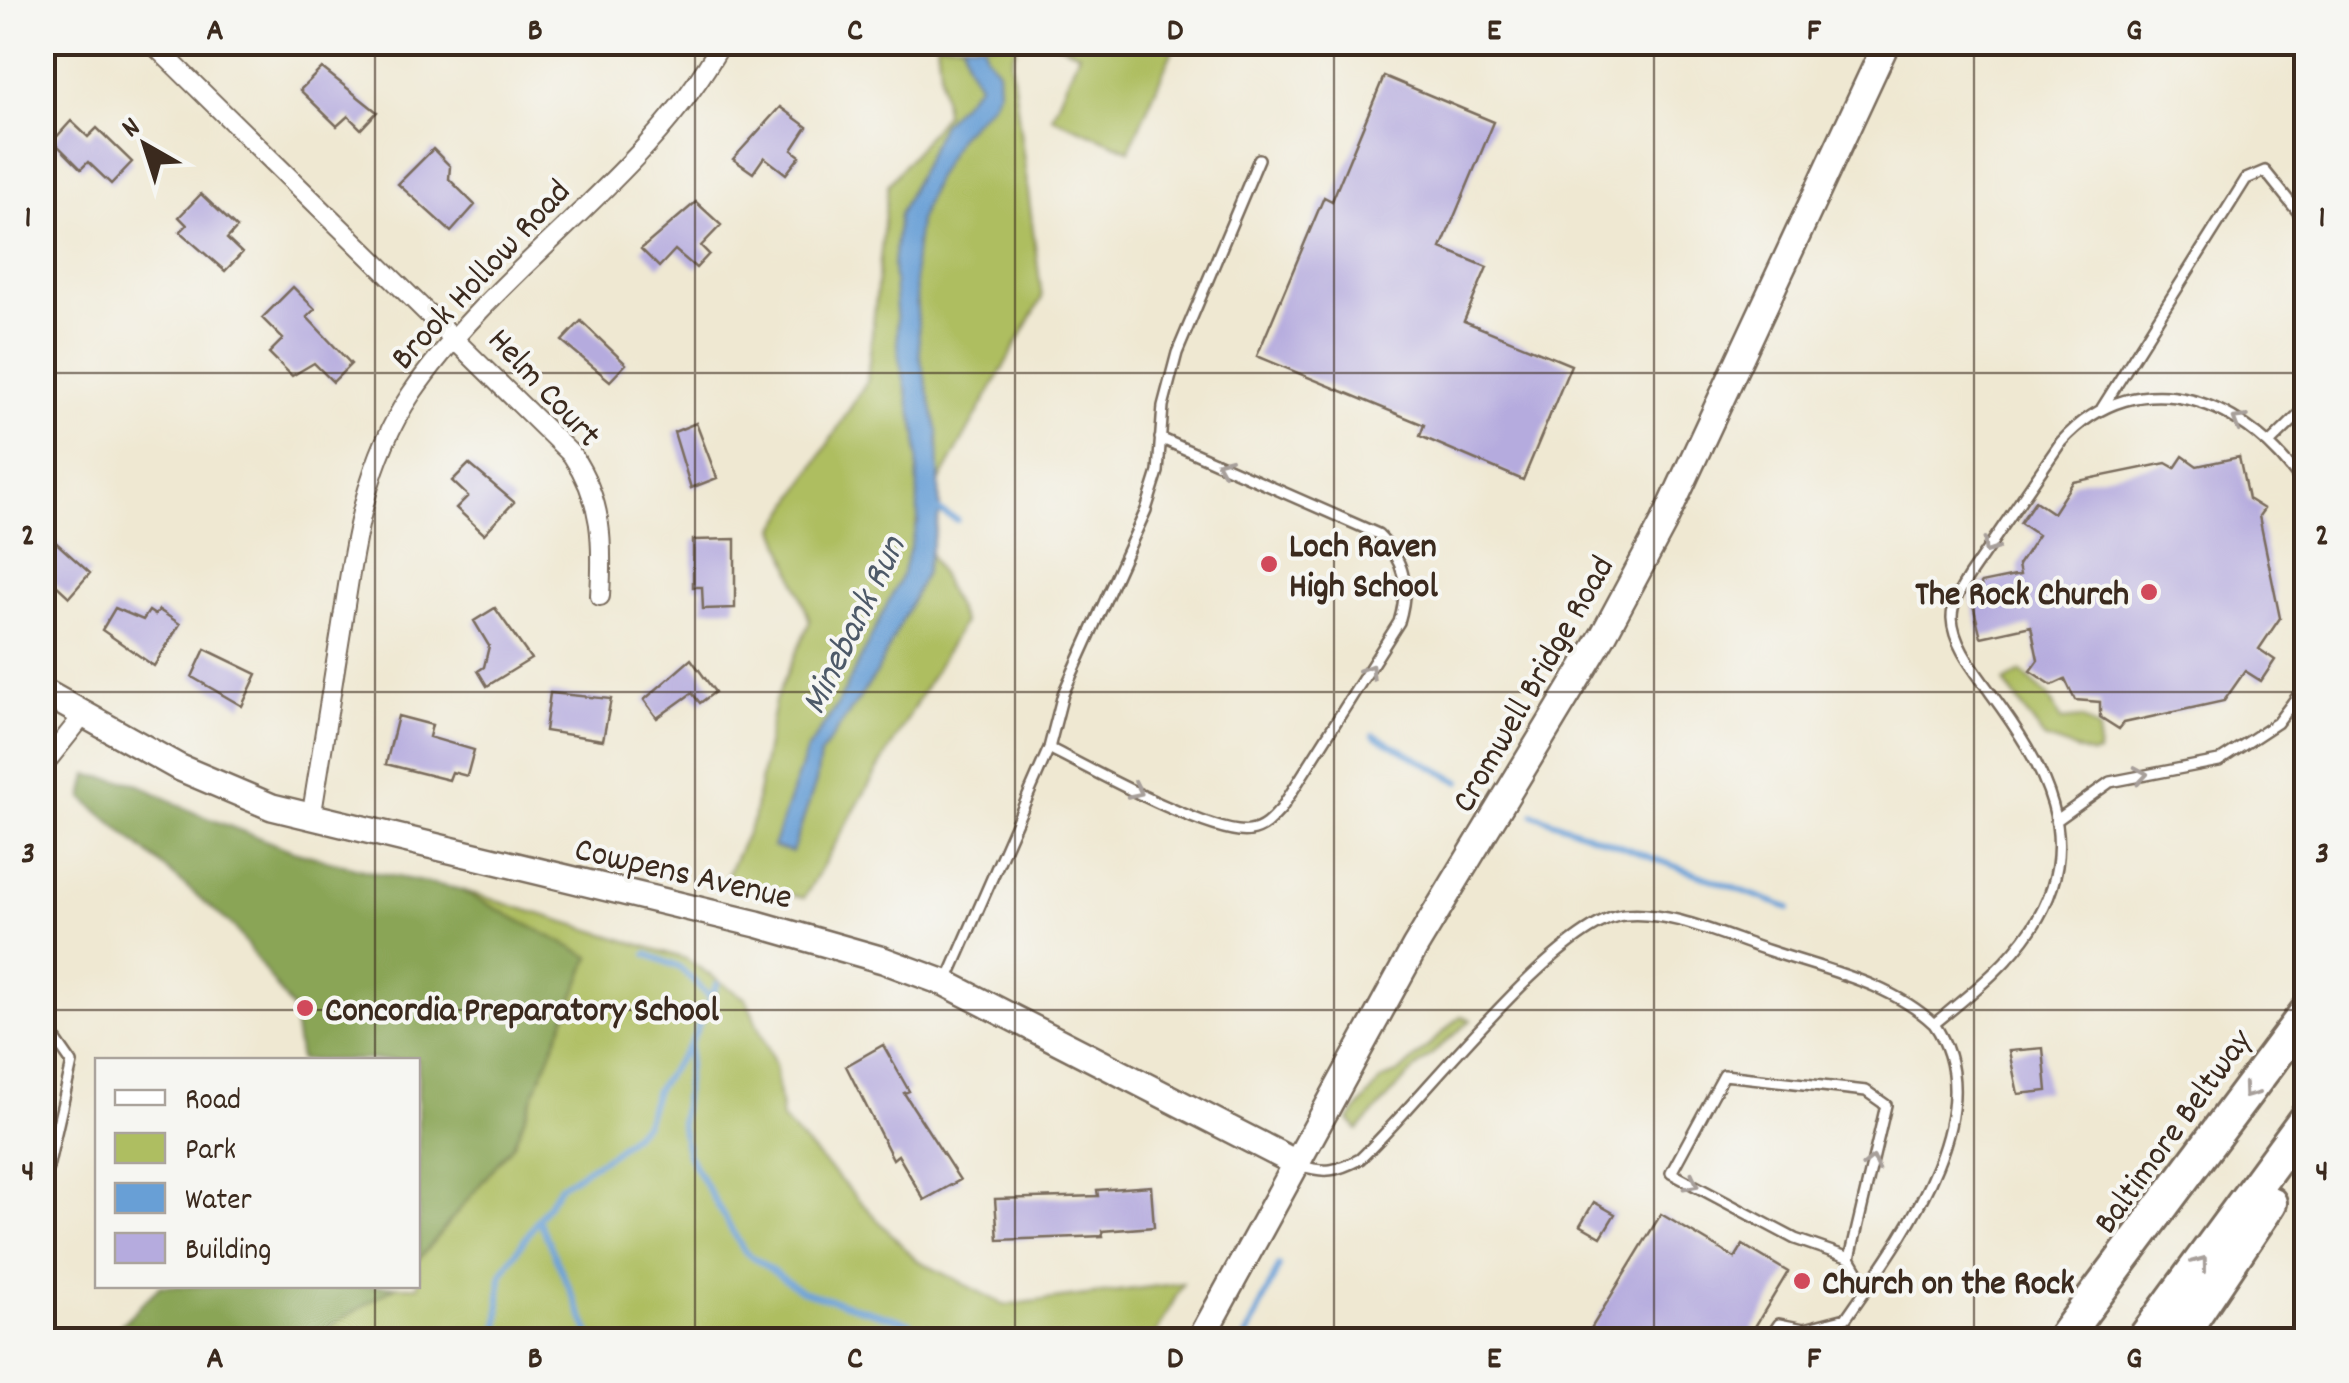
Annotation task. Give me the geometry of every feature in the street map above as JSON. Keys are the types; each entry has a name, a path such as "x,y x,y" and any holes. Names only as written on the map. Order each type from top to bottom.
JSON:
{"highway":[{"name":"Baltimore Beltway","path":"2062,1340 2306,1012"},
{"path":"2143,1340 2306,1118"},
{"path":"2178,1340 2306,1147"}],"main road":[{"name":"Cromwell Bridge Road","path":"1200,1340 1415,947 1604,634 1662,524 1887,42"},
{"name":"Cowpens Avenue","path":"42,690 82,717 229,790 310,818 805,936 946,983 1294,1162"}],"street":[{"name":"Helm Court","path":"151,42 550,430 588,479 603,541 600,596"},
{"name":"Brook Hollow Road","path":"310,818 366,485 386,436 410,395 456,338 678,109 722,42"},
{"path":"42,767 82,717"}],"lane":[{"path":"946,983 1048,748 1063,694 1146,510 1158,472 1160,438 1177,353 1260,159"},
{"path":"1934,1024 1981,985 2035,925 2054,869 2057,820 2042,770 1970,665 1952,617 1956,597 2061,442 2102,408 2246,179 2265,171 2306,222"},
{"path":"2102,408 2146,395 2186,398 2230,414 2270,443 2306,487"},
{"path":"2270,443 2306,408"},
{"path":"1048,748 1203,820 1235,832 1253,831 1282,809 1400,622 1407,595 1404,572 1393,549 1378,534 1160,438"},
{"path":"2057,820 2110,782 2219,761 2277,723 2306,685"},
{"path":"1294,1162 1320,1172 1337,1171 1360,1159 1552,954 1603,919 1651,916 1902,998 1934,1024 1950,1046 1956,1071 1939,1162 1905,1232 1846,1318 1804,1328 1780,1324 1768,1340"},
{"path":"42,1020 72,1063 42,1194"},
{"path":"1850,1258 1886,1105 1866,1091 1724,1075 1671,1173 1795,1239 1850,1258 1868,1287"}],"green space":[{"path":"937,43 1017,43 1011,62 1042,298 916,524 963,622 804,898 725,880 753,820 775,701 810,621 776,528 867,381 888,185 945,114"},
{"path":"1055,43 1176,43 1129,150 1052,117 1079,53"},
{"path":"2021,672 2048,696 2061,720 2082,718 2099,730 2098,753 2092,755 2044,738 2004,682"},
{"path":"88,775 136,783 195,813 293,851 366,871 458,889 590,957 514,1143 420,1258 420,1058 300,1058 292,1009 235,928 83,798"},
{"path":"458,889 686,959 746,999 775,1065 782,1119 915,1259 1005,1305 1183,1283 1153,1340 307,1340 393,1288 420,1288 420,1258 514,1143 589,957"},
{"path":"1461,1016 1471,1020 1417,1067 1358,1130 1349,1120 1381,1080 1399,1073"},
{"path":"158,1288 393,1288 307,1340 105,1340"}],"water":[{"name":"Minebank Run","path":"963,43 984,43 986,55 998,70 999,89 992,103 959,136 934,181 919,221 914,264 920,356 938,432 940,512 925,573 876,674 820,755 816,782 792,852 773,847 806,752 838,704 902,574 918,521 917,436 899,358 893,264 899,215 942,124 979,84 967,63"}],"building":[{"path":"322,68 377,112 361,129 348,116 337,126 300,90"},
{"path":"1384,76 1494,122 1441,248 1487,267 1464,321 1571,365 1523,480 1420,436 1424,425 1257,356 1324,197 1332,201"},
{"path":"780,107 807,127 792,150 800,156 786,174 764,157 753,173 733,159"},
{"path":"71,121 88,137 97,128 132,162 111,184 88,162 81,169 53,141"},
{"path":"433,149 450,166 449,179 475,205 451,232 398,184"},
{"path":"201,194 237,228 227,239 242,253 225,271 180,232 187,225 179,217"},
{"path":"696,202 721,225 701,246 709,254 696,268 675,250 659,267 641,249"},
{"path":"293,287 315,309 307,317 351,364 333,382 314,363 292,376 269,353 283,339 262,318"},
{"path":"581,321 626,364 610,381 562,341"},
{"path":"696,423 717,478 691,488 674,432"},
{"name":"The Rock Church","path":"2183,456 2197,466 2239,457 2248,499 2264,509 2259,516 2280,618 2259,649 2275,660 2261,681 2245,671 2224,701 2124,723 2119,729 2100,717 2100,702 2075,700 2065,679 2052,685 2030,671 2038,660 2031,626 1981,637 1970,593 1982,590 1981,583 2020,575 2018,565 2038,535 2020,523 2035,501 2053,513 2073,482 2166,463 2175,468"},
{"path":"469,464 514,502 484,534 456,508 468,496 452,481"},
{"path":"42,530 90,573 69,597 42,572"},
{"path":"735,539 735,608 703,609 702,587 693,587 693,540"},
{"path":"115,608 143,620 149,611 155,615 159,610 180,624 154,666 102,630"},
{"path":"495,608 531,659 487,686 478,671 484,667 489,646 474,621"},
{"path":"205,649 257,674 242,706 192,677"},
{"path":"691,659 715,692 700,703 692,693 657,718 644,700"},
{"path":"550,693 611,699 603,740 545,731"},
{"path":"398,716 432,725 429,737 474,750 467,776 452,772 449,780 386,764"},
{"path":"883,1045 909,1091 904,1093 960,1180 924,1200 898,1155 893,1159 846,1066"},
{"path":"2043,1048 2047,1091 2018,1094 2009,1051"},
{"path":"1151,1186 1154,1227 1102,1231 1103,1236 998,1240 995,1199 1098,1196 1097,1190"},
{"path":"1594,1202 1615,1214 1601,1237 1580,1225"},
{"path":"1661,1214 1735,1258 1743,1245 1788,1272 1747,1340 1584,1340"}],"waterway":[{"path":"935,509 957,520"},
{"path":"1374,735 1460,782"},
{"path":"1533,814 1789,908"},
{"path":"647,954 680,968 709,996"},
{"name":"Minebank Run","path":"498,1340 501,1275 560,1186 614,1152 645,1123 656,1090 690,1044 717,984"},
{"path":"690,1048 681,1123 687,1153 744,1251 801,1291 910,1323"},
{"path":"539,1221 593,1340"},
{"path":"1245,1340 1279,1266"}],"place":[{"name":"Loch Raven High School","path":"1269,564"},
{"name":"The Rock Church","path":"2149,592"},
{"name":"Concordia Preparatory School","path":"305,1008"},
{"name":"Church on the Rock","path":"1802,1281"}]}
